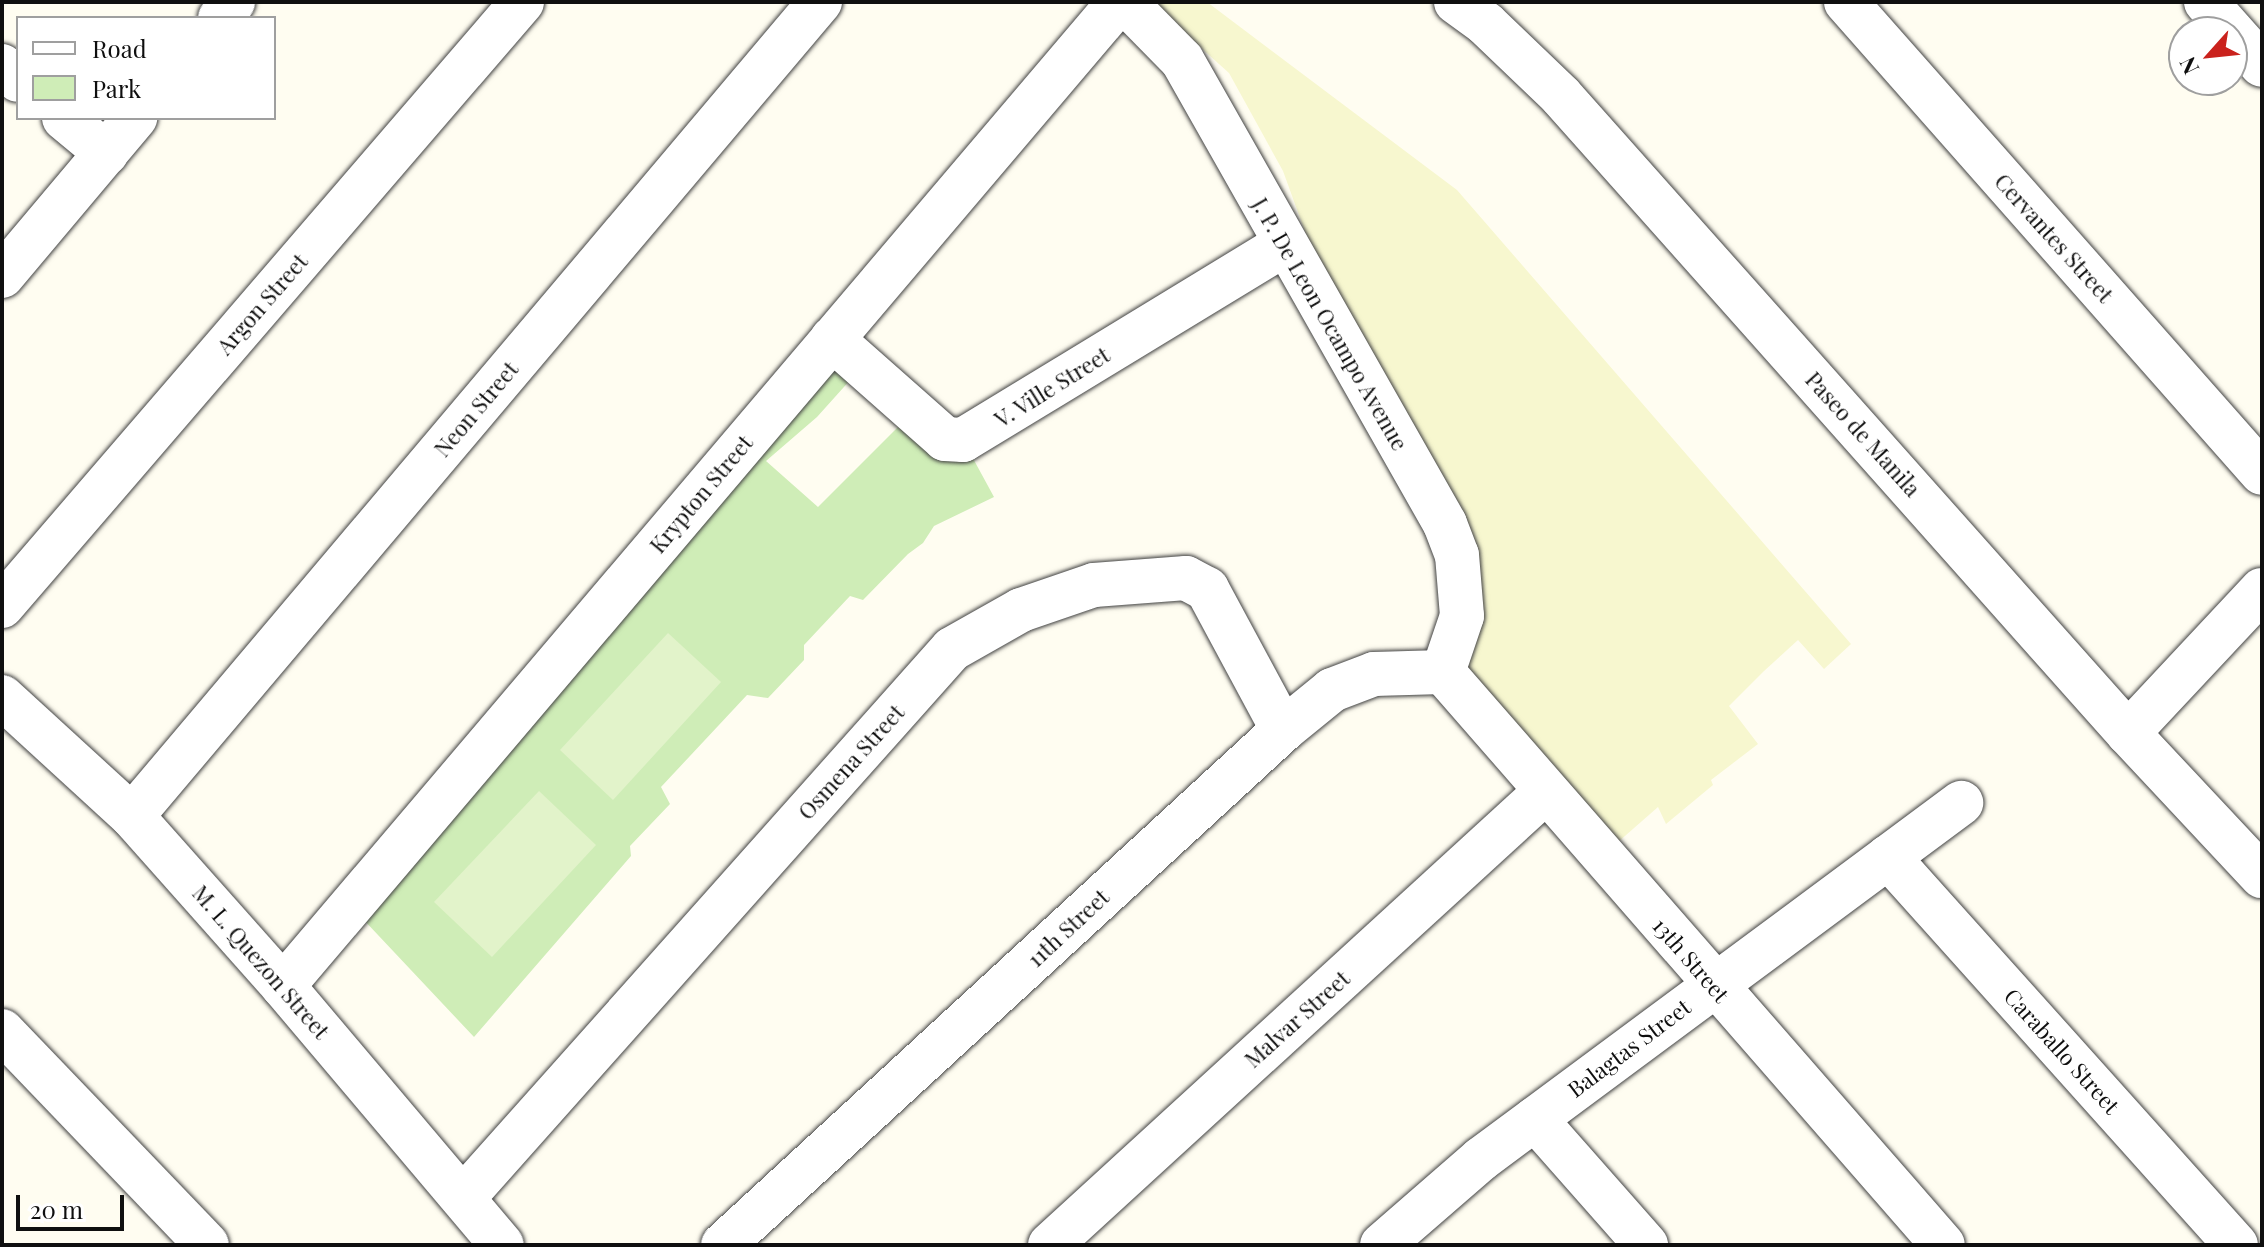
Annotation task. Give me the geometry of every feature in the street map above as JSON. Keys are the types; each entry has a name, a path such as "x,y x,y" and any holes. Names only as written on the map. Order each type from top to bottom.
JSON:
{"street":[{"name":"Argon Street","path":"2,606 522,2"},
{"name":"Neon Street","path":"132,816 820,2"},
{"name":"Krypton Street","path":"283,986 1119,2"},
{"name":"J. P. De Leon Ocampo Avenue","path":"1125,2 1182,60 1284,245 1445,524 1457,555 1462,616 1443,672"},
{"name":"Paseo de Manila","path":"1456,2 1486,24 1561,96 2128,733 2262,876"},
{"name":"Cervantes Street","path":"1846,2 2262,473"},
{"path":"2206,2 2262,65"},
{"path":"66,120 106,153"},
{"path":"2,276 133,120"},
{"name":"V. Ville Street","path":"832,339 945,439 963,440 1284,245"},
{"name":"Osmena Street","path":"463,1198 952,649 1021,610 1094,585 1186,578 1207,589 1283,730"},
{"path":"2128,733 2262,590"},
{"name":"11th Street","path":"723,1245 1283,730 1332,690 1374,674 1443,672"},
{"name":"13th Street","path":"1443,672 1943,1245"},
{"name":"M. L. Quezon Street","path":"2,697 132,816 283,986 502,1245"},
{"name":"Malvar Street","path":"1050,1245 1545,792"},
{"name":"Balagtas Street","path":"1382,1245 1436,1195 1535,1119 1961,803"},
{"name":"Caraballo Street","path":"1888,857 2236,1245"},
{"path":"2,1031 207,1245"},
{"path":"1535,1119 1646,1245"}],"green space":[{"path":"1150,2 1207,2 1457,190 1851,644 1824,669 1798,640 1764,671 1729,706 1758,744 1711,780 1713,785 1666,824 1658,807 1601,857 1446,672 1462,616 1319,270 1283,171 1229,73"},
{"path":"832,339 861,368 817,417 766,461 818,507 903,422 963,440 994,497 934,526 923,543 863,600 850,596 804,645 804,660 768,698 747,695 661,787 670,804 630,846 631,856 474,1037 362,918"},
{"path":"668,633 721,682 613,800 560,750"},
{"path":"539,791 596,845 492,957 434,902"}]}
